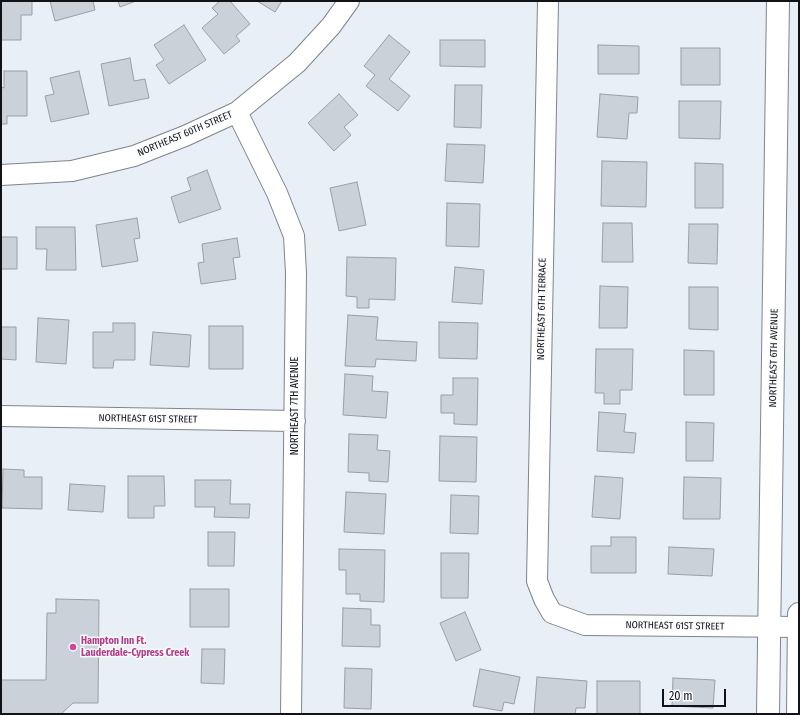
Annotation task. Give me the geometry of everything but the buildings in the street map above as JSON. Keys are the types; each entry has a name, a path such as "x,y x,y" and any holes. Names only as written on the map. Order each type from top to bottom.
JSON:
{"street":[{"name":"NORTHEAST 60TH STREET","path":"1,175 72,171 134,156 185,136 237,112 297,63 331,26 349,1"},
{"name":"NORTHEAST 6TH TERRACE","path":"548,1 537,581 552,614"},
{"name":"NORTHEAST 6TH AVENUE","path":"768,714 778,1"},
{"name":"NORTHEAST 7TH AVENUE","path":"237,112 277,193 294,236 296,273 292,714"},
{"name":"NORTHEAST 61ST STREET","path":"1,416 295,421"},
{"name":"NORTHEAST 61ST STREET","path":"552,614 585,625 799,627"},
{"path":"798,714 799,614"}],"place":[{"name":"Hampton Inn Ft. Lauderdale-Cypress Creek","path":"73,647"}]}
